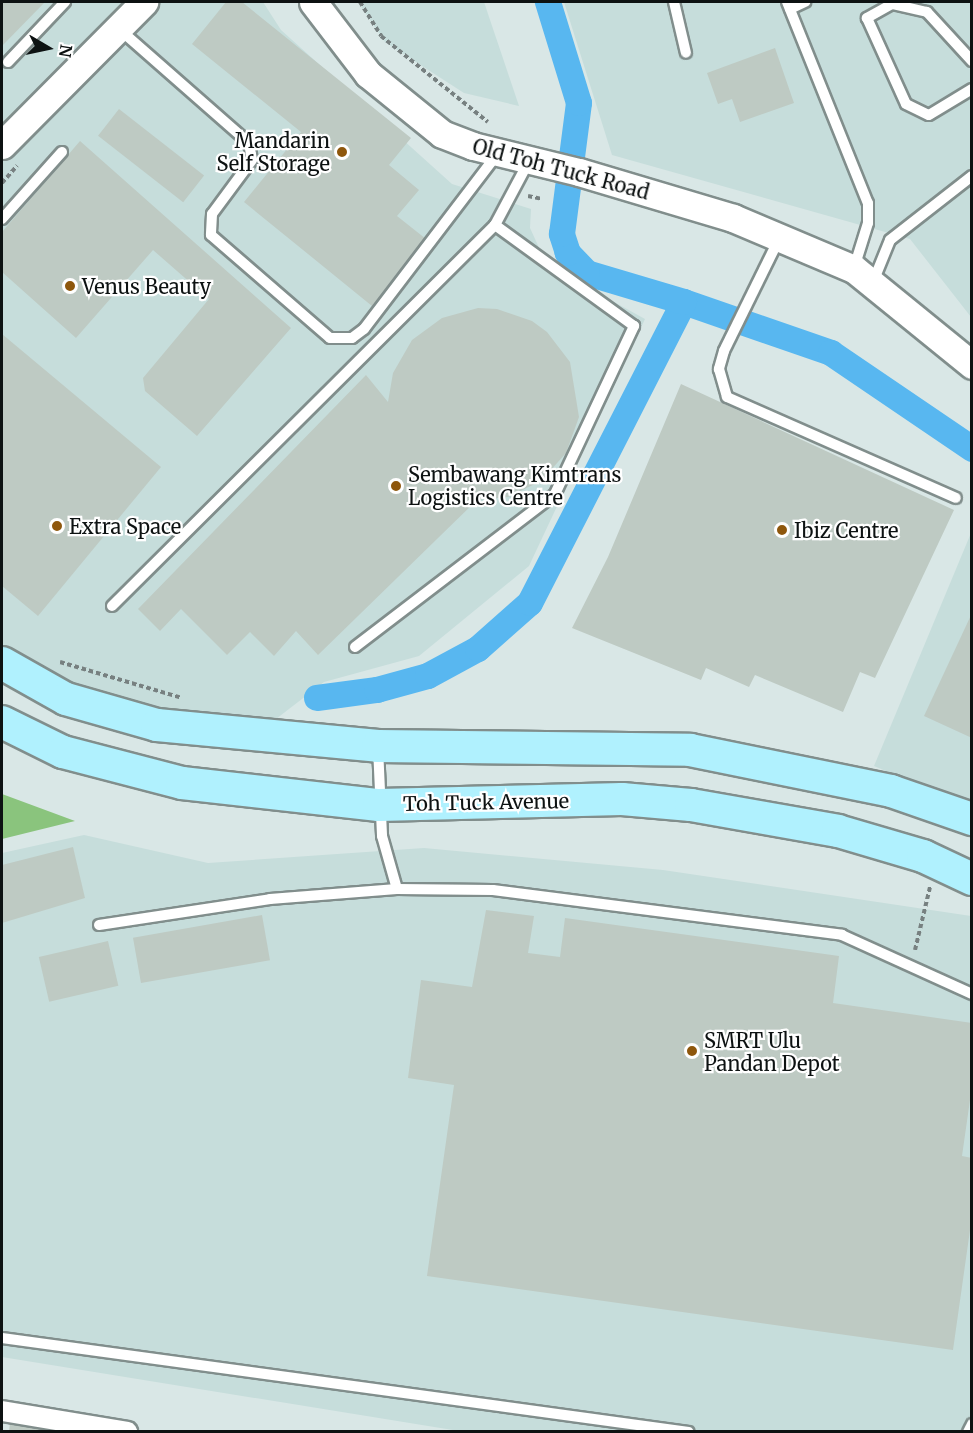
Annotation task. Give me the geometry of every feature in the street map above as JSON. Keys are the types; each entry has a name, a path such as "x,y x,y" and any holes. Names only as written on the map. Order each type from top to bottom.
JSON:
{"main road":[{"path":"2,663 66,699 157,725 378,746 690,750 891,790 972,819"},
{"name":"Toh Tuck Avenue","path":"2,722 63,752 182,783 379,805 622,800 691,805 838,831 922,856 972,879"}],"street":[{"path":"2,145 144,2"},
{"name":"Old Toh Tuck Road","path":"313,2 368,74 442,134 498,152 608,180 780,237 863,275 972,366"},
{"path":"2,1411 127,1431"}],"lane":[{"path":"8,62 65,2"},
{"path":"674,2 686,53"},
{"path":"805,2 788,5 868,203 863,275"},
{"path":"972,61 927,12 892,4 867,18 906,104 929,115 972,89"},
{"path":"118,28 249,142 252,160 212,214 211,235 330,338 351,338 364,329 498,152"},
{"path":"2,219 62,152"},
{"path":"112,606 495,225 540,163"},
{"path":"863,275 890,240 972,176"},
{"path":"355,647 555,494 634,326 495,225"},
{"path":"780,237 718,369 727,397 956,498"},
{"path":"378,746 379,805 397,889"},
{"path":"99,925 270,899 397,889 493,890 842,935 911,969 972,994"},
{"path":"2,1338 689,1431"},
{"path":"968,1431 972,1425"}],"path":[{"path":"360,2 381,36 488,122"},
{"path":"911,969 932,881"}],"shaded area":[{"path":"2,2 263,2 281,30 452,184 531,209 530,228 547,265 645,319 529,566 419,656 324,682 263,729 69,694 2,656"},
{"path":"358,2 484,2 519,106 464,93 385,42"},
{"path":"564,2 971,2 971,317 910,239 612,155"},
{"path":"971,533 971,807 874,766"},
{"path":"84,835 208,863 424,848 663,870 971,916 971,1431 459,1431 2,1357 2,853"}],"green space":[{"path":"2,794 75,821 2,839"}],"building":[{"path":"2,2 45,2 2,46"},
{"name":"Mandarin Self Storage","path":"226,2 242,2 411,138 389,165 419,190 397,216 426,239 372,306 244,202 301,132 192,44"},
{"path":"775,48 794,103 740,122 732,99 718,104 707,73"},
{"path":"119,109 204,175 183,202 98,136"},
{"name":"Venus Beauty","path":"80,141 291,328 197,436 145,391 143,378 209,299 153,250 76,338 2,272 2,232"},
{"name":"Sembawang Kimtrans Logistics Centre","path":"478,308 497,309 532,321 547,332 570,362 579,417 566,453 541,481 508,497 477,500 318,655 296,631 274,656 250,632 227,655 181,609 160,631 138,609 366,375 388,402 393,373 412,340 442,318"},
{"name":"Extra Space","path":"2,334 161,467 38,616 2,586"},
{"name":"Ibiz Centre","path":"681,384 954,510 875,678 860,672 843,712 755,675 749,687 706,668 701,680 572,628 608,557"},
{"path":"972,613 972,738 924,716"},
{"path":"73,847 85,898 2,923 2,865"},
{"path":"486,910 534,916 528,953 560,957 565,918 839,956 833,1003 972,1023 972,1086 962,1156 972,1158 972,1216 953,1350 427,1276 454,1085 408,1078 421,980 472,987"},
{"path":"262,915 270,960 141,983 133,938"},
{"path":"108,941 118,986 49,1002 39,957"},
{"path":"10,1423 54,1430 54,1432 9,1432"}],"waterway":[{"path":"317,698 377,690 428,676 478,649 530,603 684,302 587,273 568,253 562,234 579,103 548,2"},
{"path":"684,302 831,353 972,449"}],"place":[{"name":"Mandarin Self Storage","path":"342,152"},
{"name":"Venus Beauty","path":"70,286"},
{"name":"Sembawang Kimtrans Logistics Centre","path":"396,486"},
{"name":"Extra Space","path":"57,526"},
{"name":"Ibiz Centre","path":"782,530"},
{"name":"SMRT Ulu Pandan Depot","path":"692,1051"}]}
